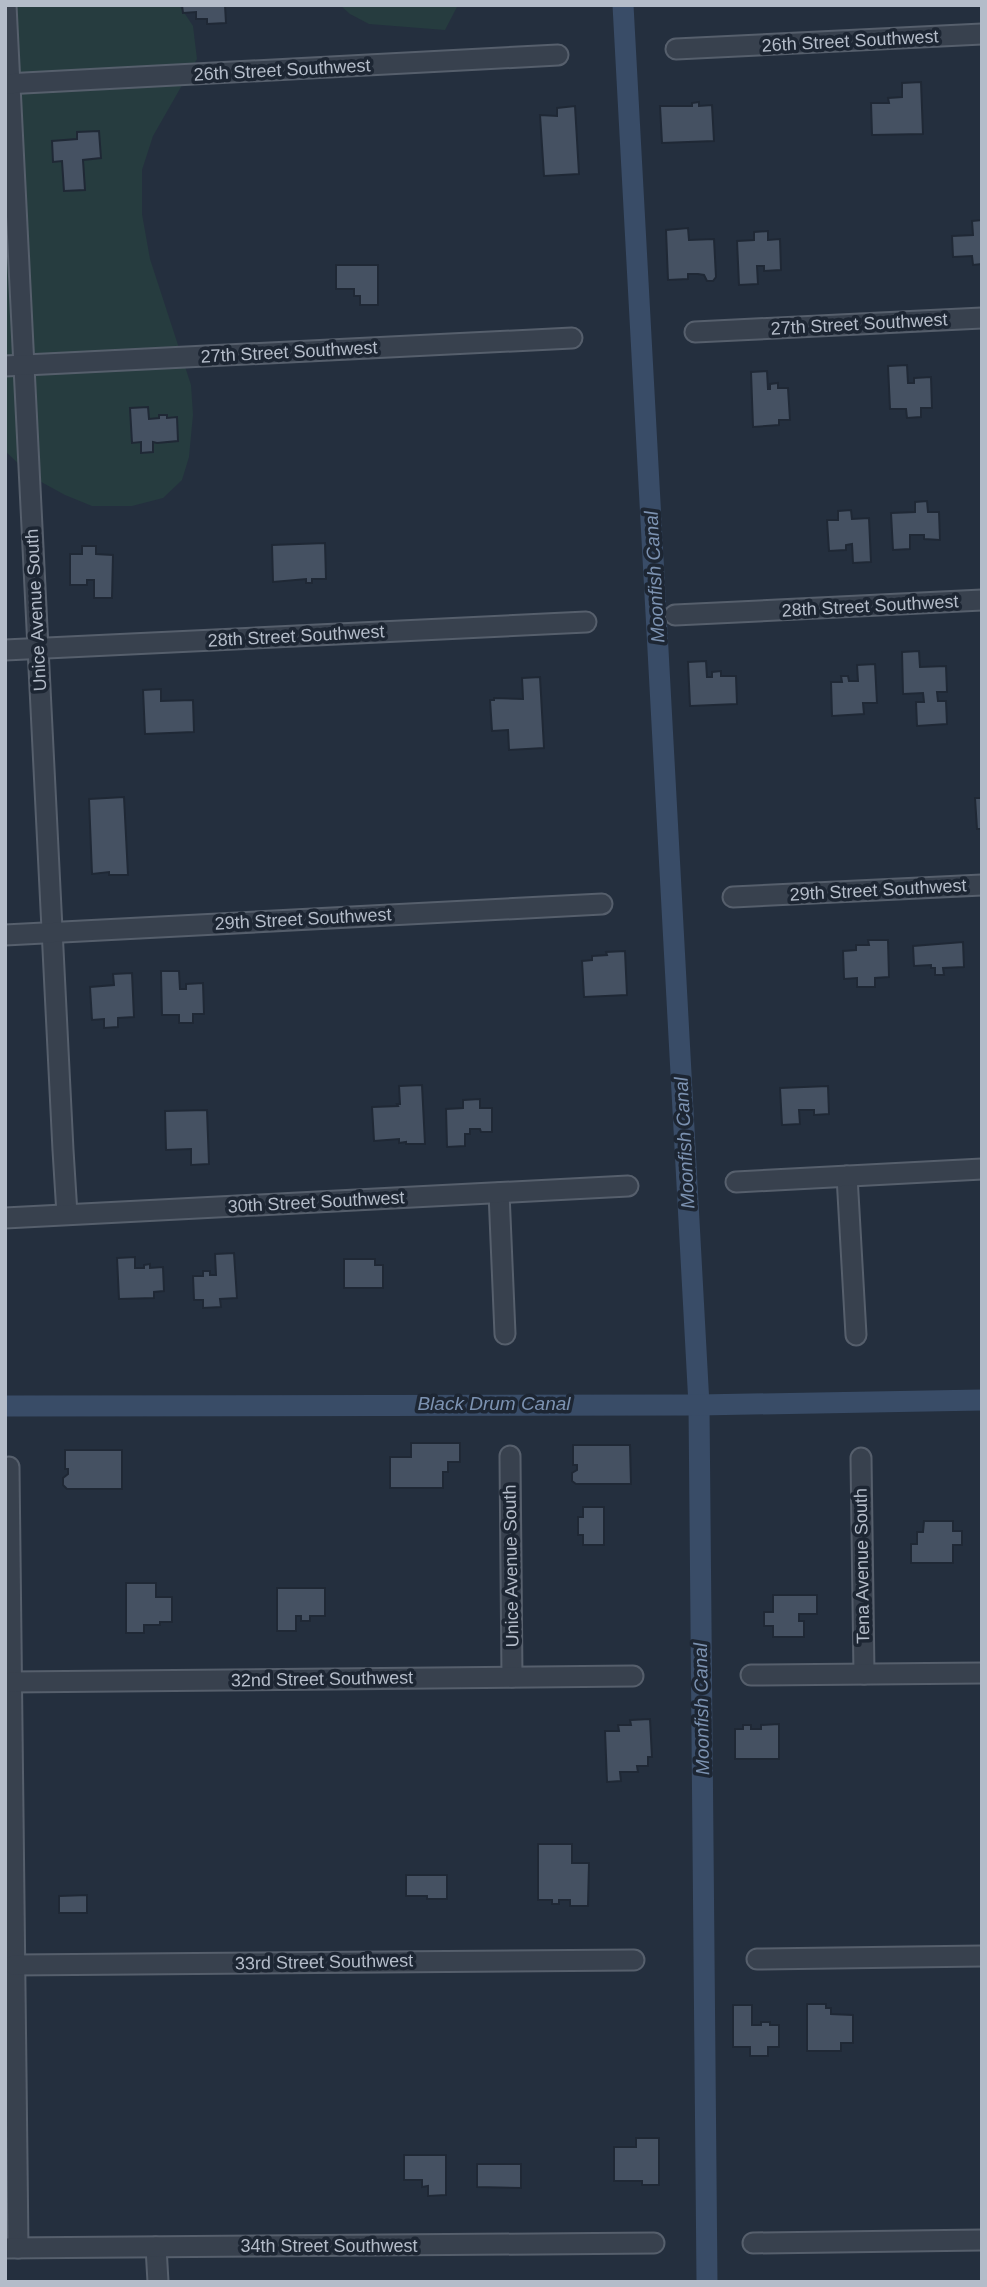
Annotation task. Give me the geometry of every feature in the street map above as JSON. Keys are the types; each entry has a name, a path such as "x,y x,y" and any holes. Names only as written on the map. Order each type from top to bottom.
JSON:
{"street":[{"name":"Unice Avenue South","path":"6,5 14,366 38,648 68,1214"},
{"name":"26th Street Southwest","path":"676,49 982,34"},
{"name":"26th Street Southwest","path":"8,83 558,55"},
{"name":"27th Street Southwest","path":"695,332 982,318"},
{"name":"27th Street Southwest","path":"14,366 572,338"},
{"name":"28th Street Southwest","path":"675,615 982,600"},
{"name":"28th Street Southwest","path":"5,650 586,622"},
{"name":"29th Street Southwest","path":"733,898 982,885"},
{"name":"29th Street Southwest","path":"5,935 602,904"},
{"path":"736,1182 982,1169"},
{"path":"847,1176 856,1335"},
{"name":"30th Street Southwest","path":"5,1218 628,1186"},
{"path":"499,1193 505,1334"},
{"name":"Unice Avenue South","path":"510,1457 512,1676"},
{"name":"Tena Avenue South","path":"861,1458 864,1674"},
{"path":"9,1467 7,1570 14,1965 12,2248"},
{"path":"751,1675 982,1673"},
{"name":"32nd Street Southwest","path":"11,1682 633,1676"},
{"path":"757,1959 982,1956"},
{"name":"33rd Street Southwest","path":"14,1965 634,1959"},
{"path":"753,2242 982,2240"},
{"name":"34th Street Southwest","path":"12,2248 654,2244"},
{"path":"156,2247 158,2282"}],"green space":[{"path":"5,5 179,5 193,26 197,59 153,136 142,170 142,214 150,259 191,385 193,415 189,457 182,480 163,498 132,506 92,506 34,478 5,451"},
{"path":"340,5 458,5 445,30 369,24"}],"building":[{"path":"182,5 225,5 226,23 207,24 207,19 196,19 196,12 183,13"},
{"path":"921,82 923,134 872,135 871,103 889,103 888,98 902,97 902,83"},
{"path":"699,102 699,106 712,105 714,141 662,143 660,106 692,106 692,103"},
{"path":"575,106 579,174 544,176 540,115 557,116 557,108"},
{"path":"99,131 101,158 83,160 85,190 64,191 62,161 53,162 52,141 77,139 77,132"},
{"path":"982,220 982,264 973,265 972,256 953,257 952,236 973,235 972,221"},
{"path":"688,228 689,240 714,239 716,277 713,281 707,281 704,275 698,274 688,274 688,279 668,280 666,230"},
{"path":"768,231 768,240 780,239 781,270 764,271 764,266 757,266 758,284 739,285 737,241 754,240 754,232"},
{"path":"336,265 378,265 378,305 360,305 360,296 354,296 354,289 336,289"},
{"path":"907,365 908,383 914,383 914,378 931,377 932,408 921,408 921,417 907,418 906,409 890,409 888,366"},
{"path":"767,371 768,389 770,384 778,383 778,388 788,388 790,420 779,420 779,425 753,427 751,372"},
{"path":"148,407 149,419 159,418 159,415 177,417 178,441 153,442 153,452 141,453 141,442 132,443 130,408"},
{"path":"927,501 928,512 939,512 940,540 924,539 924,535 910,535 910,549 893,550 891,513 915,512 915,502"},
{"path":"851,510 852,519 869,518 871,562 853,563 852,544 846,545 846,550 829,551 827,520 838,520 838,511"},
{"path":"325,543 326,579 312,579 312,583 306,583 306,579 273,582 272,545"},
{"path":"82,546 96,546 96,554 113,555 112,598 94,598 94,580 87,580 87,585 70,585 70,554 82,554"},
{"path":"919,651 920,667 946,666 947,692 937,692 938,701 946,701 947,724 917,726 916,702 924,702 923,693 903,694 902,652"},
{"path":"706,661 707,677 712,677 712,672 721,671 721,676 736,676 737,704 690,706 688,662"},
{"path":"875,664 877,703 863,703 864,714 832,716 831,682 842,682 841,676 848,676 849,681 858,681 857,665"},
{"path":"540,677 544,748 509,750 508,730 492,731 490,700 523,699 522,678"},
{"path":"161,689 161,701 193,700 194,732 145,734 143,690"},
{"path":"124,797 128,875 109,875 109,872 92,874 89,799"},
{"path":"975,798 982,798 982,829 977,829"},
{"path":"868,940 888,940 889,977 875,978 875,987 857,987 857,978 844,979 843,951 856,950 856,945 869,945"},
{"path":"963,942 964,967 943,968 944,975 935,975 935,968 931,968 931,965 914,966 913,946"},
{"path":"625,951 627,995 584,997 582,961 592,960 592,956 607,955 606,952"},
{"path":"161,971 179,971 180,989 186,989 186,984 203,983 204,1014 193,1014 193,1023 179,1023 179,1015 162,1015"},
{"path":"132,973 134,1017 118,1018 118,1027 104,1028 104,1019 92,1020 90,987 114,985 113,974"},
{"path":"422,1085 425,1144 399,1143 399,1139 374,1141 372,1107 398,1106 399,1086"},
{"path":"828,1086 829,1114 814,1115 814,1110 799,1110 800,1124 782,1125 780,1088"},
{"path":"480,1099 480,1108 492,1108 492,1132 470,1129 470,1134 465,1134 465,1146 447,1147 446,1109 463,1108 463,1100"},
{"path":"207,1110 209,1164 191,1165 191,1149 166,1150 165,1111"},
{"path":"234,1253 237,1298 220,1299 221,1307 203,1308 203,1300 194,1300 193,1276 203,1276 203,1271 216,1275 215,1254"},
{"path":"135,1257 135,1268 144,1268 144,1265 150,1264 150,1268 163,1267 164,1291 154,1292 154,1298 119,1299 117,1258"},
{"path":"344,1259 375,1259 375,1265 383,1265 383,1288 344,1288"},
{"path":"411,1443 460,1443 460,1462 448,1462 448,1472 443,1472 443,1488 390,1488 390,1457 411,1457"},
{"path":"573,1445 630,1445 631,1484 576,1484 572,1481 572,1473 577,1470 577,1465 573,1465"},
{"path":"65,1450 122,1450 122,1489 67,1489 63,1485 63,1478 68,1474 68,1469 65,1469"},
{"path":"583,1507 604,1507 604,1545 583,1545 583,1535 578,1535 578,1517 583,1517"},
{"path":"924,1521 953,1521 953,1531 962,1531 962,1545 953,1545 953,1563 911,1563 911,1544 917,1544 917,1532 923,1532"},
{"path":"126,1583 156,1583 156,1597 172,1597 172,1622 144,1625 144,1633 126,1633"},
{"path":"277,1588 325,1588 325,1616 310,1616 310,1621 301,1621 301,1616 296,1616 296,1631 277,1631"},
{"path":"773,1595 817,1595 817,1614 799,1614 799,1621 804,1621 804,1637 773,1637 773,1626 764,1626 764,1612 773,1612"},
{"path":"650,1719 652,1757 648,1757 648,1766 637,1766 638,1772 620,1772 621,1781 607,1782 605,1731 619,1731 618,1725 631,1725 630,1720"},
{"path":"779,1724 779,1759 735,1759 735,1729 743,1729 743,1725 751,1725 751,1729 761,1729 761,1725"},
{"path":"538,1844 572,1844 572,1863 589,1863 588,1906 570,1906 570,1900 559,1900 559,1904 552,1904 552,1900 538,1900"},
{"path":"406,1875 447,1875 447,1899 406,1896"},
{"path":"87,1895 87,1913 59,1913 59,1896"},
{"path":"807,2004 826,2004 826,2008 831,2008 831,2014 853,2015 853,2043 841,2043 841,2051 807,2051"},
{"path":"733,2005 752,2005 752,2025 770,2022 770,2025 779,2025 779,2047 768,2047 768,2056 750,2056 750,2047 733,2047"},
{"path":"636,2138 659,2138 659,2185 642,2185 642,2181 614,2181 614,2147 636,2147"},
{"path":"404,2155 446,2155 446,2195 428,2196 428,2186 422,2187 422,2180 404,2180"},
{"path":"477,2164 521,2164 521,2188 477,2187"}],"waterway":[{"name":"Moonfish Canal","path":"623,5 699,1405 707,2282"},
{"name":"Black Drum Canal","path":"5,1406 699,1405 982,1400"}]}
